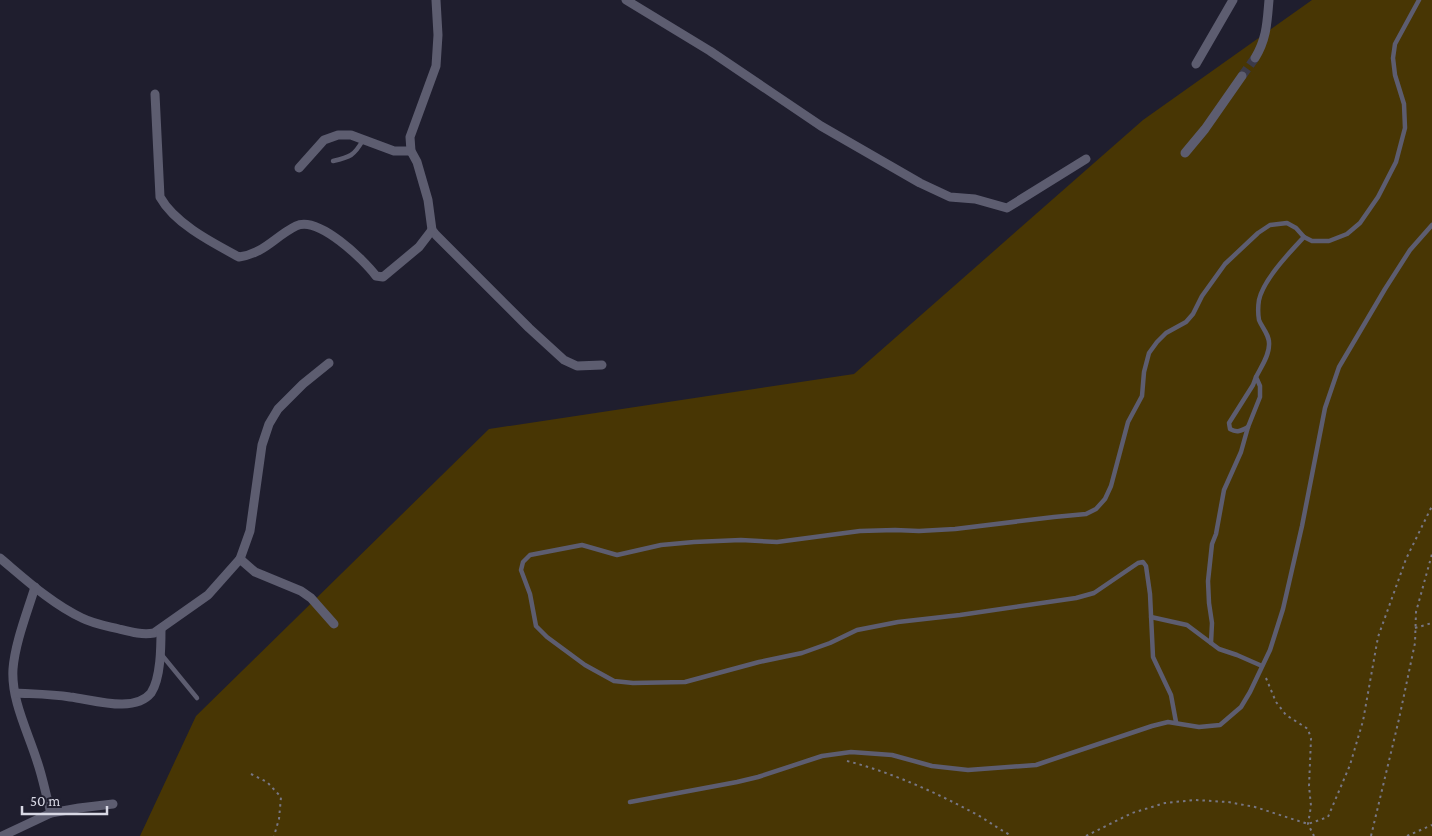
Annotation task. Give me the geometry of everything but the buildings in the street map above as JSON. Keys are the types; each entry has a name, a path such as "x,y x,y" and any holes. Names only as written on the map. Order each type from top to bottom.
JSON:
{"street":[{"path":"436,0 438,35 436,66 410,137 411,151 417,162 428,200 432,230 472,272 570,365 602,365"},
{"path":"626,0 710,51 821,126 920,184 950,197 975,199 1007,208 1086,158"},
{"path":"1196,64 1232,0"},
{"path":"1255,58 1263,45 1269,0"},
{"path":"1185,153 1205,130 1242,76"},
{"path":"155,94 160,197 166,209 186,225 239,257 256,254 297,225 306,224 336,238 359,256 376,276 383,277 419,247 432,230"},
{"path":"299,168 324,140 338,134 351,135 394,150 411,151"},
{"path":"0,558 35,587 80,618 97,624 145,634 154,633 161,629 208,595 240,559 250,531 262,445 269,424 284,403 303,384 329,363"},
{"path":"240,559 255,572 302,591 311,598 334,624"},
{"path":"35,587 14,668 14,683 51,813"},
{"path":"16,693 69,696 114,705 128,704 144,698 151,692 156,681 161,629"},
{"path":"2,836 51,813 113,804"}],"lane":[{"path":"1176,722 1172,695 1153,657 1146,566 1143,562 1138,563 1128,572 1094,593 1076,598 898,622 858,630 802,654 758,662 685,682 633,683 614,681 585,666 547,637 536,626 530,594 521,570 523,562 530,555 582,545 618,555 661,545 694,542 741,540 777,542 860,531 955,529 1086,514 1096,509 1105,499 1111,486 1128,422 1142,396 1144,372 1149,353 1156,342 1166,333 1186,322 1193,314 1202,296 1225,264 1258,233 1270,225 1287,223 1296,228 1304,237 1312,240 1329,241 1347,234 1360,223 1378,198 1396,162 1405,128 1404,104 1395,75 1393,58 1395,44 1419,0"},
{"path":"333,160 355,154 363,140"},
{"path":"630,802 758,778 822,756 851,752 892,755 932,766 968,770 1036,765 1168,722 1199,727 1220,725 1241,707 1270,650 1283,609 1302,526 1325,408 1339,367 1410,250 1432,225"},
{"path":"1248,428 1234,431 1230,429 1229,423 1253,385 1269,344 1268,337 1259,320 1259,300 1263,290 1274,274 1304,237"},
{"path":"1211,643 1212,623 1208,581 1212,544 1216,534 1224,490 1241,452 1260,397 1260,386 1256,377"},
{"path":"1151,618 1187,625 1219,649 1262,666"},
{"path":"160,653 197,698"}],"path":[{"path":"1086,836 1132,813 1165,804 1195,800 1228,802 1255,807 1308,824 1328,816 1350,765 1363,721 1378,637 1406,558 1432,506"},
{"path":"1371,836 1415,643 1416,612 1432,554"},
{"path":"1415,628 1432,623"},
{"path":"1262,666 1276,702 1286,715 1308,729 1311,739 1311,806 1308,824 1314,836"},
{"path":"846,761 871,767 902,779 974,812 1012,836"},
{"path":"251,774 267,782 281,797 279,819 274,836"},
{"path":"1407,836 1432,825"}],"shaded area":[{"path":"1312,0 1432,0 1432,836 140,836 196,716 489,429 854,374 1143,120"}],"tunnel":[{"path":"1242,76 1255,58"}]}
